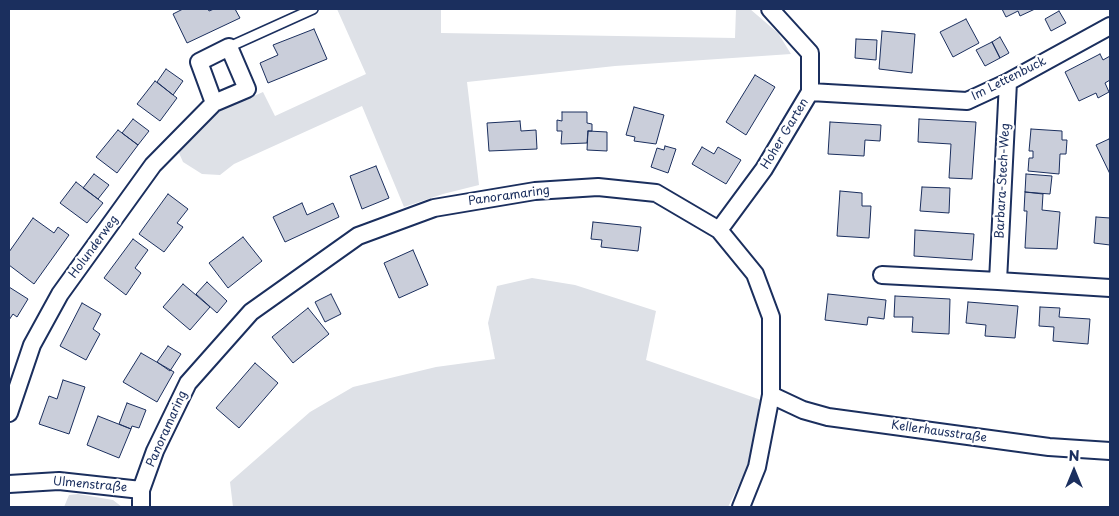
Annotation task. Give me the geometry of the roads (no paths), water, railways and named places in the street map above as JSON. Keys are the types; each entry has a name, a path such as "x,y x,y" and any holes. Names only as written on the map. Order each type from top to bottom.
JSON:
{"street":[{"name":"Hoher Garten","path":"719,230 764,169 810,92 810,53 770,9"},
{"name":"Im Lettenbuck","path":"810,92 967,101 1008,82 1110,26"},
{"name":"Holunderweg","path":"9,413 32,344 60,294 153,165 214,103 246,89 229,47"},
{"path":"214,103 199,62 229,47"},
{"name":"Barbara-Stech-Weg","path":"998,281 1008,82"},
{"name":"Panoramaring","path":"141,507 141,490 155,451 188,383 251,312 358,236 434,208 535,191 598,187 656,193 719,230 755,274 771,316 771,395 757,467 741,507"},
{"path":"882,275 1110,288"},
{"name":"Kellerhausstraße","path":"771,395 803,410 828,417 1049,447 1110,451"},
{"name":"Ulmenstraße","path":"9,484 59,481 141,490"}],"lane":[{"path":"229,47 313,9"}]}
